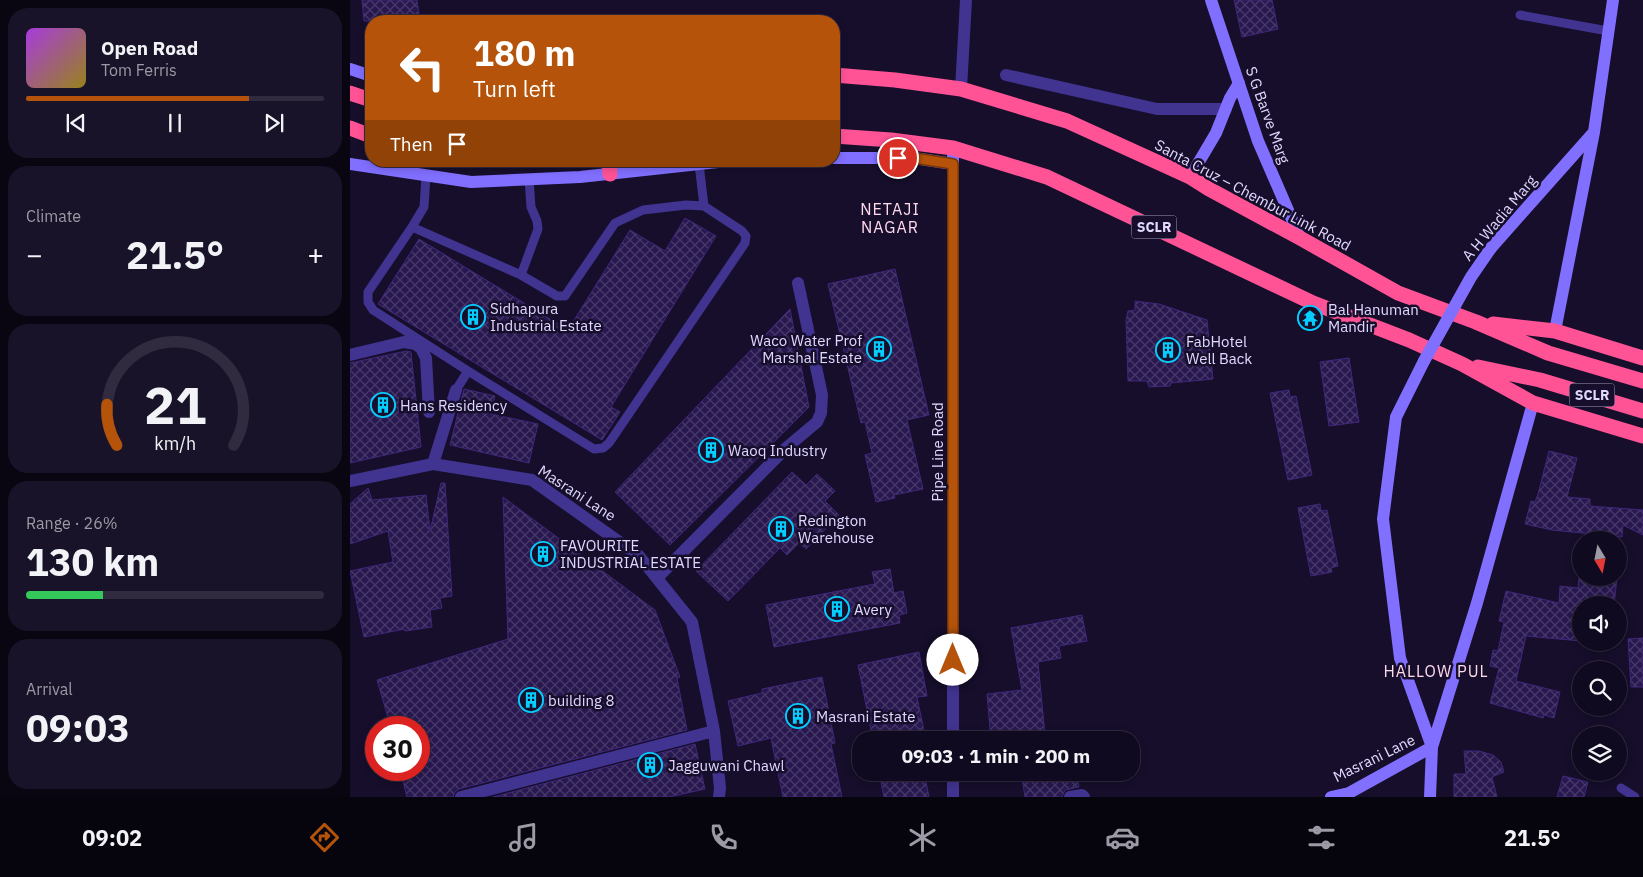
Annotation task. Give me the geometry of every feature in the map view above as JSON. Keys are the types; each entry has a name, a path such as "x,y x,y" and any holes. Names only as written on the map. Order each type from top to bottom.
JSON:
{"highway":[{"name":"Santa Cruz – Chembur Link Road","path":"840,75 895,80 961,89 1066,120 1190,177 1209,190 1300,238 1398,294 1476,322"},
{"path":"350,93 365,98"},
{"path":"350,128 365,134"},
{"name":"SCLR","path":"840,136 891,140 1047,177 1313,303 1409,340 1462,364 1540,380 1643,411"},
{"path":"1476,322 1555,331 1643,358"},
{"name":"SCLR","path":"1476,322 1548,353 1643,381"},
{"path":"1462,364 1533,403 1643,436"}],"street":[{"path":"961,89 966,0"},
{"name":"S G Barve Marg","path":"1211,0 1258,141 1300,238"},
{"path":"1555,331 1594,132 1613,0"},
{"path":"350,69 365,74"},
{"path":"1006,75 1157,109 1226,109"},
{"path":"1190,177 1216,133 1239,83"},
{"name":"A H Wadia Marg","path":"1432,748 1400,658 1383,518 1396,417 1424,361 1471,277 1491,248 1594,132"},
{"path":"840,158 953,156"},
{"name":"Pipe Line Road","path":"953,156 953,731"},
{"path":"350,164 365,166"},
{"path":"369,167 471,182 580,177 609,168 632,167"},
{"path":"657,578 786,448 818,422 821,413 822,395 798,282"},
{"path":"350,355 404,342 415,344 421,348 426,358 429,412"},
{"path":"433,464 456,390"},
{"path":"428,398 451,405"},
{"path":"1430,797 1432,748 1477,603 1533,403"},
{"name":"Masrani Lane","path":"350,481 433,464 532,480 639,556 692,622 714,731 720,788 719,797"},
{"path":"461,797 714,731"},
{"name":"Masrani Lane","path":"1330,797 1349,793 1432,748"},
{"path":"953,781 953,797"},
{"path":"1070,797 1082,795 1084,797"}],"lane":[{"path":"1520,15 1608,31"},
{"path":"699,167 704,206"},
{"path":"412,227 521,275 557,296 564,296 615,223 643,210 686,205 704,206 742,231 746,236 745,243 615,435 604,448 594,449 373,310 368,302 368,292 424,206 426,176"},
{"path":"521,275 538,229 531,207 529,180"},
{"path":"456,390 468,371"},
{"path":"1621,788 1635,797"}],"building":[{"path":"362,0 417,0 419,15 365,15 364,21"},
{"path":"1234,0 1272,0 1278,29 1242,37"},
{"name":"Sidhapura Industrial Estate","path":"685,218 716,236 611,407 620,412 602,440 378,304 419,239 568,330 630,230 665,251"},
{"name":"Waco Water Prof Marshal Estate","path":"895,269 929,415 907,420 923,489 894,495 895,498 876,502 865,455 872,453 865,422 861,423 828,284"},
{"name":"FabHotel Well Back","path":"1135,301 1159,304 1207,320 1213,379 1171,383 1170,386 1149,387 1147,381 1128,381 1126,320 1128,311 1135,310"},
{"name":"Waoq Industry","path":"790,309 809,407 670,545 615,492"},
{"name":"Hans Residency","path":"406,351 411,352 421,447 350,463 350,363"},
{"path":"1349,358 1359,422 1329,426 1320,362"},
{"path":"464,389 495,396 491,414 538,424 529,463 450,445"},
{"path":"1289,390 1290,397 1296,396 1312,475 1288,480 1270,393"},
{"path":"1549,451 1577,458 1567,497 1590,499 1590,506 1643,510 1643,535 1623,525 1622,531 1572,532 1525,524 1531,501 1535,502"},
{"name":"Redington Warehouse","path":"792,472 806,485 817,474 835,491 825,501 839,515 806,549 799,543 787,555 780,548 728,601 696,571"},
{"path":"441,483 445,483 452,596 440,598 442,608 430,610 432,627 405,631 405,629 364,637 350,571 393,562 388,531 350,544 350,504 368,488 372,500 426,495 430,531"},
{"path":"503,497 655,610 680,677 677,678 687,730 459,789 453,797 407,797 403,781 430,781 430,716 388,716 377,680 508,639"},
{"path":"1320,504 1321,511 1327,510 1338,566 1331,568 1332,572 1311,576 1298,508"},
{"name":"Avery","path":"890,569 894,593 903,591 907,613 899,615 900,623 774,647 766,605 875,584 872,572"},
{"path":"1560,586 1578,588 1578,586 1616,586 1615,596 1572,596 1572,640 1526,636 1516,681 1560,692 1554,718 1544,715 1543,718 1490,703 1499,668 1490,666 1493,650 1498,651 1504,622 1499,621 1506,591 1559,603"},
{"path":"1082,615 1087,641 1059,646 1061,658 1038,662 1045,731 990,731 987,694 1022,690 1011,628"},
{"path":"1643,638 1643,687 1631,687 1628,639"},
{"path":"919,652 927,696 917,697 924,731 871,731 858,665"},
{"name":"Masrani Estate","path":"822,677 835,743 831,744 842,797 783,797 771,738 738,746 728,701 762,693 762,689"},
{"name":"Jagguwani Chawl","path":"695,744 705,789 669,797 493,797"},
{"path":"1464,751 1479,751 1493,755 1501,762 1504,772 1492,777 1497,797 1454,797 1454,774 1466,774"},
{"path":"1563,776 1572,778 1572,781 1588,782 1584,797 1557,797"},
{"path":"881,781 926,781 929,797 884,797"},
{"path":"1022,781 1078,781 1079,787 1065,790 1062,797 1025,797"}],"place":[{"name":"Sidhapura Industrial Estate","path":"473,317"},
{"name":"Bal Hanuman Mandir","path":"1310,318"},
{"name":"Waco Water Prof Marshal Estate","path":"879,349"},
{"name":"FabHotel Well Back","path":"1168,350"},
{"name":"Hans Residency","path":"383,405"},
{"name":"Waoq Industry","path":"711,450"},
{"name":"Redington Warehouse","path":"781,529"},
{"name":"FAVOURITE INDUSTRIAL ESTATE","path":"543,554"},
{"name":"Avery","path":"837,609"},
{"name":"building 8","path":"531,700"},
{"name":"Masrani Estate","path":"798,716"},
{"name":"Jagguwani Chawl","path":"650,765"}],"district":[{"name":"NETAJI NAGAR","path":"890,218"},
{"name":"HALLOW PUL","path":"1436,671"}],"route":[{"path":"898,158 914,158 953,164 953,660"}]}
